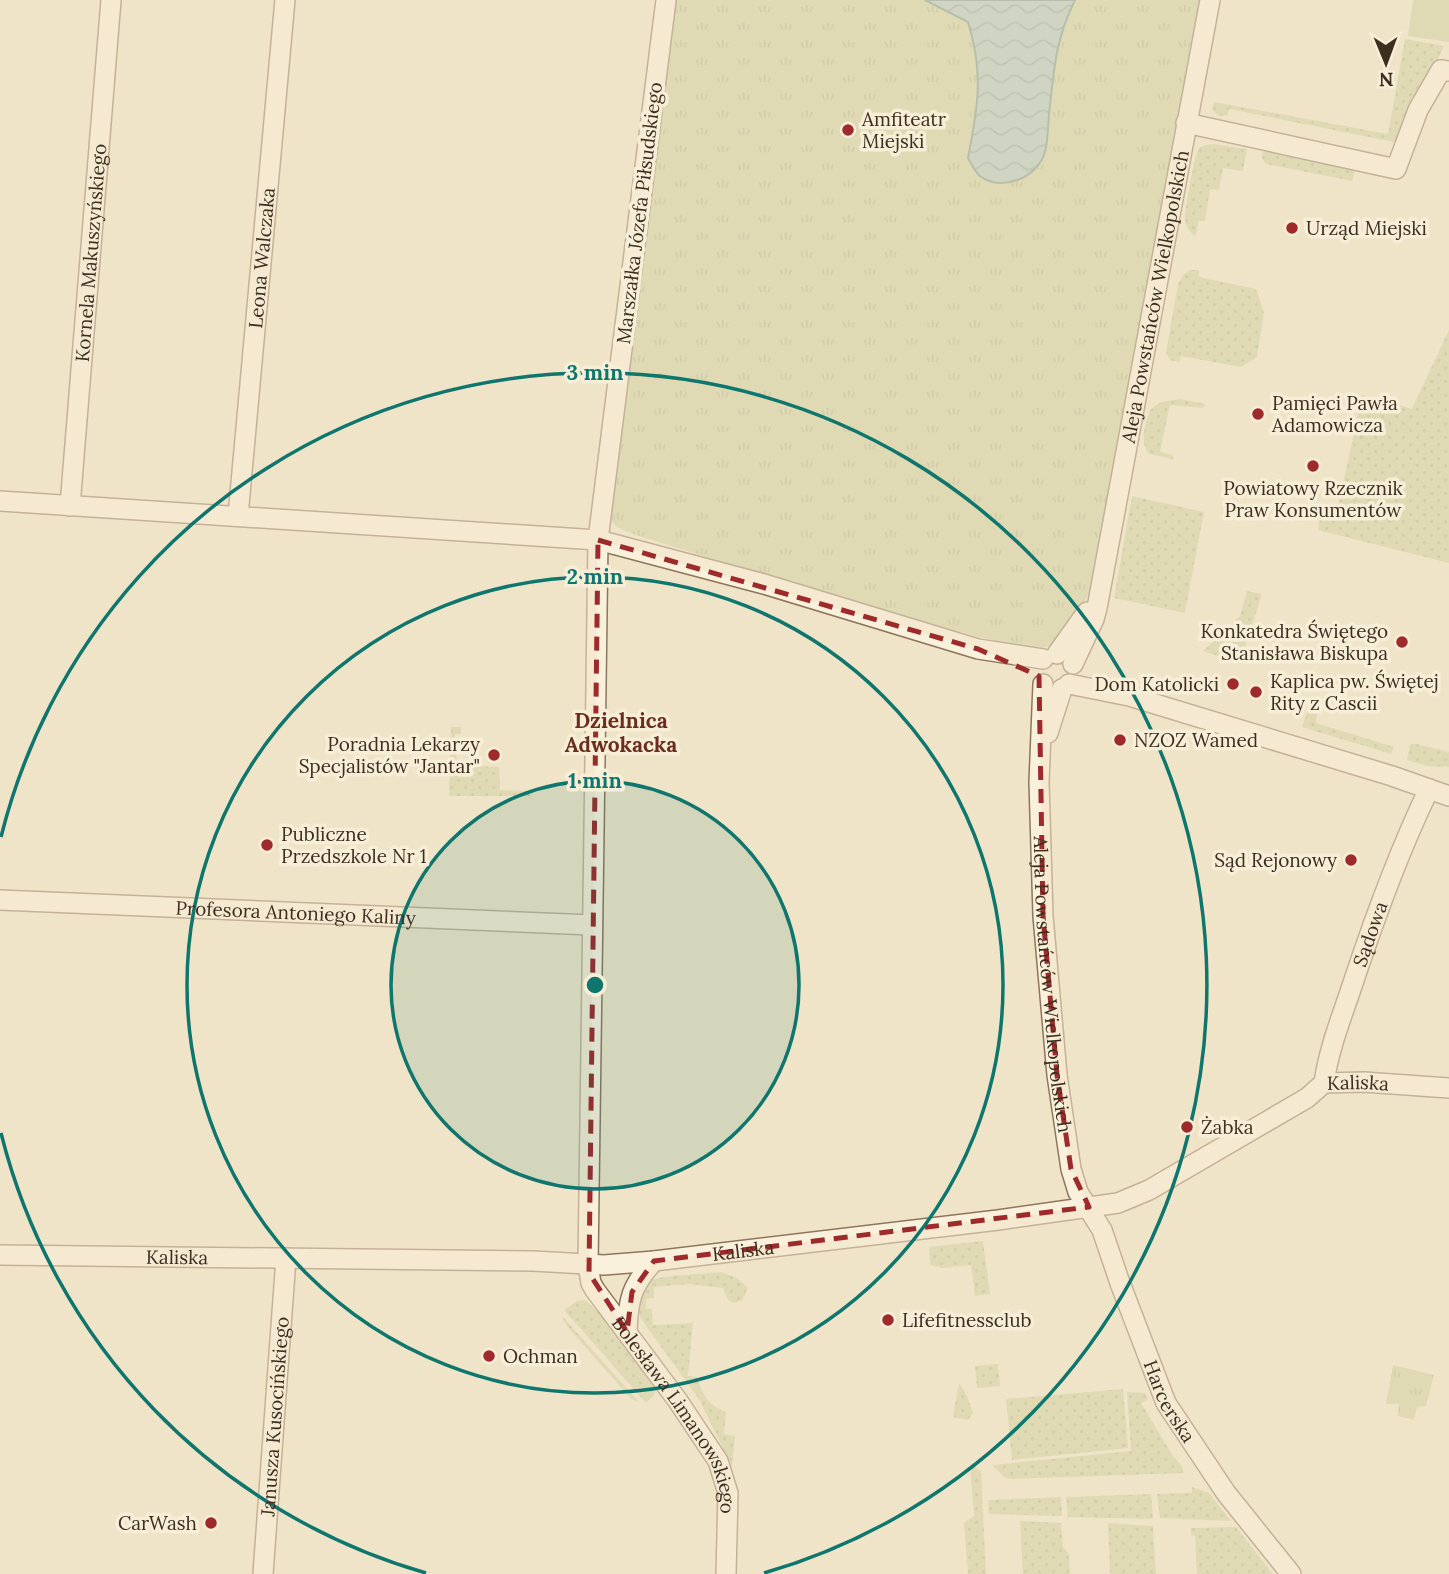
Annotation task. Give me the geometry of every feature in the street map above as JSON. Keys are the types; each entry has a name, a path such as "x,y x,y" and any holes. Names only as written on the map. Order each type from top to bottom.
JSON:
{"street":[{"name":"Kornela Makuszyńskiego","path":"70,506 111,0"},
{"name":"Leona Walczaka","path":"238,516 285,0"},
{"name":"Marszałka Józefa Piłsudskiego","path":"588,1265 598,540 666,0"},
{"name":"Aleja Powstańców Wielkopolskich","path":"1089,1207 1078,1192 1070,1169 1057,1075 1043,916 1040,758 1057,672 1094,619 1210,0"},
{"path":"1186,123 1396,169 1418,110 1441,70 1449,71"},
{"path":"0,501 598,540 764,584 1057,672 1449,796"},
{"name":"Sądowa","path":"1324,1083 1328,1055 1380,901 1429,789"},
{"name":"Profesora Antoniego Kaliny","path":"0,900 592,925"},
{"name":"Kaliska","path":"0,1255 533,1261 588,1265 654,1261 1129,1200 1307,1098 1324,1083 1364,1082 1449,1088"},
{"name":"Harcerska","path":"1089,1207 1102,1230 1166,1403 1226,1493 1291,1574"},
{"name":"Janusza Kusocińskiego","path":"263,1574 286,1258"},
{"path":"627,1332 632,1292 639,1277 654,1261"},
{"name":"Bolesława Limanowskiego","path":"588,1265 595,1290 718,1461 728,1493 726,1574"}],"highlighted area":[{"path":"598,540 978,649 1039,676 1043,916 1057,1075 1071,1169 1089,1207 654,1261 632,1292 627,1332 589,1273"}],"green space":[{"path":"675,0 1202,0 1092,585 1076,619 1060,639 1050,645 1039,649 1026,649 860,605 636,535 613,523 609,515"},
{"path":"1413,0 1449,0 1449,42 1408,36"},
{"path":"1405,39 1444,46 1399,143 1229,109 1227,115 1218,116 1212,109 1214,102 1388,134"},
{"path":"1213,144 1247,149 1243,171 1223,168 1219,190 1210,189 1205,221 1199,220 1195,237 1185,221 1190,183 1198,150"},
{"path":"1263,147 1355,171 1352,181 1266,164 1262,158"},
{"path":"1190,270 1199,270 1199,277 1256,289 1264,313 1257,357 1241,367 1181,356 1179,362 1170,360 1166,353 1178,284"},
{"path":"1449,330 1449,563 1318,530 1320,518 1335,521 1362,395 1412,409"},
{"path":"1180,399 1206,404 1203,408 1170,405 1160,452 1173,455 1173,459 1149,454 1144,438 1151,409 1161,402"},
{"path":"1132,496 1204,512 1185,613 1114,598"},
{"path":"1247,591 1262,594 1240,663 1203,651 1240,616"},
{"path":"1308,710 1317,712 1316,723 1394,747 1391,754 1302,727"},
{"path":"451,727 461,727 461,734 455,734 457,765 499,767 500,790 530,791 530,796 449,796"},
{"path":"1410,744 1449,752 1449,767 1428,766 1407,760"},
{"path":"983,1241 990,1294 975,1296 971,1265 943,1268 930,1265 929,1247"},
{"path":"721,1272 737,1278 748,1288 742,1300 734,1303 728,1300 723,1288 689,1284 654,1287 654,1298 646,1299 646,1309 652,1309 653,1325 693,1323 688,1376 697,1377 707,1399 726,1412 724,1434 735,1436 732,1467 699,1399 641,1319 639,1309 642,1292 653,1280"},
{"path":"585,1300 601,1315 656,1388 654,1395 646,1403 564,1310 577,1301"},
{"path":"562,1316 639,1402 631,1399 566,1325"},
{"path":"998,1364 1000,1386 977,1388 975,1366"},
{"path":"1393,1365 1434,1375 1426,1406 1417,1407 1414,1420 1398,1416 1399,1404 1386,1404"},
{"path":"959,1383 973,1413 968,1420 953,1417"},
{"path":"1123,1389 1128,1448 1012,1460 1006,1399"},
{"path":"1127,1392 1145,1393 1148,1399 1141,1403 1184,1473 1010,1479 1004,1477 992,1465 1131,1451"},
{"path":"970,1464 981,1471 986,1574 968,1574 964,1523 974,1516"},
{"path":"1192,1487 1209,1493 1231,1521 1160,1518 1157,1494 1192,1493"},
{"path":"1151,1494 1153,1519 1068,1517 1066,1497"},
{"path":"1061,1497 1062,1516 989,1514 988,1500"},
{"path":"1020,1521 1061,1523 1063,1547 1069,1554 1070,1574 1023,1574"},
{"path":"1108,1523 1153,1526 1156,1574 1110,1574"},
{"path":"1236,1527 1273,1574 1197,1574 1195,1536 1191,1535 1191,1528"}],"water":[{"path":"925,0 1075,0 1056,56 1045,152 1035,169 1018,180 998,183 989,181 980,176 968,158 978,90 973,40 968,22"}],"place":[{"name":"Amfiteatr Miejski","path":"848,130"},
{"name":"Urząd Miejski","path":"1292,228"},
{"name":"Pamięci Pawła Adamowicza","path":"1258,414"},
{"name":"Powiatowy Rzecznik Praw Konsumentów","path":"1313,466"},
{"name":"Konkatedra Świętego Stanisława Biskupa","path":"1402,642"},
{"name":"Dom Katolicki","path":"1233,684"},
{"name":"Kaplica pw. Świętej Rity z Cascii","path":"1256,692"},
{"name":"NZOZ Wamed","path":"1120,740"},
{"name":"Poradnia Lekarzy Specjalistów \"Jantar\"","path":"494,755"},
{"name":"Publiczne Przedszkole Nr 1","path":"267,845"},
{"name":"Sąd Rejonowy","path":"1351,860"},
{"name":"Żabka","path":"1187,1127"},
{"name":"Lifefitnessclub","path":"888,1320"},
{"name":"Ochman","path":"489,1356"},
{"name":"CarWash","path":"211,1523"}],"district":[{"name":"Dzielnica Adwokacka","path":"621,733"}]}
